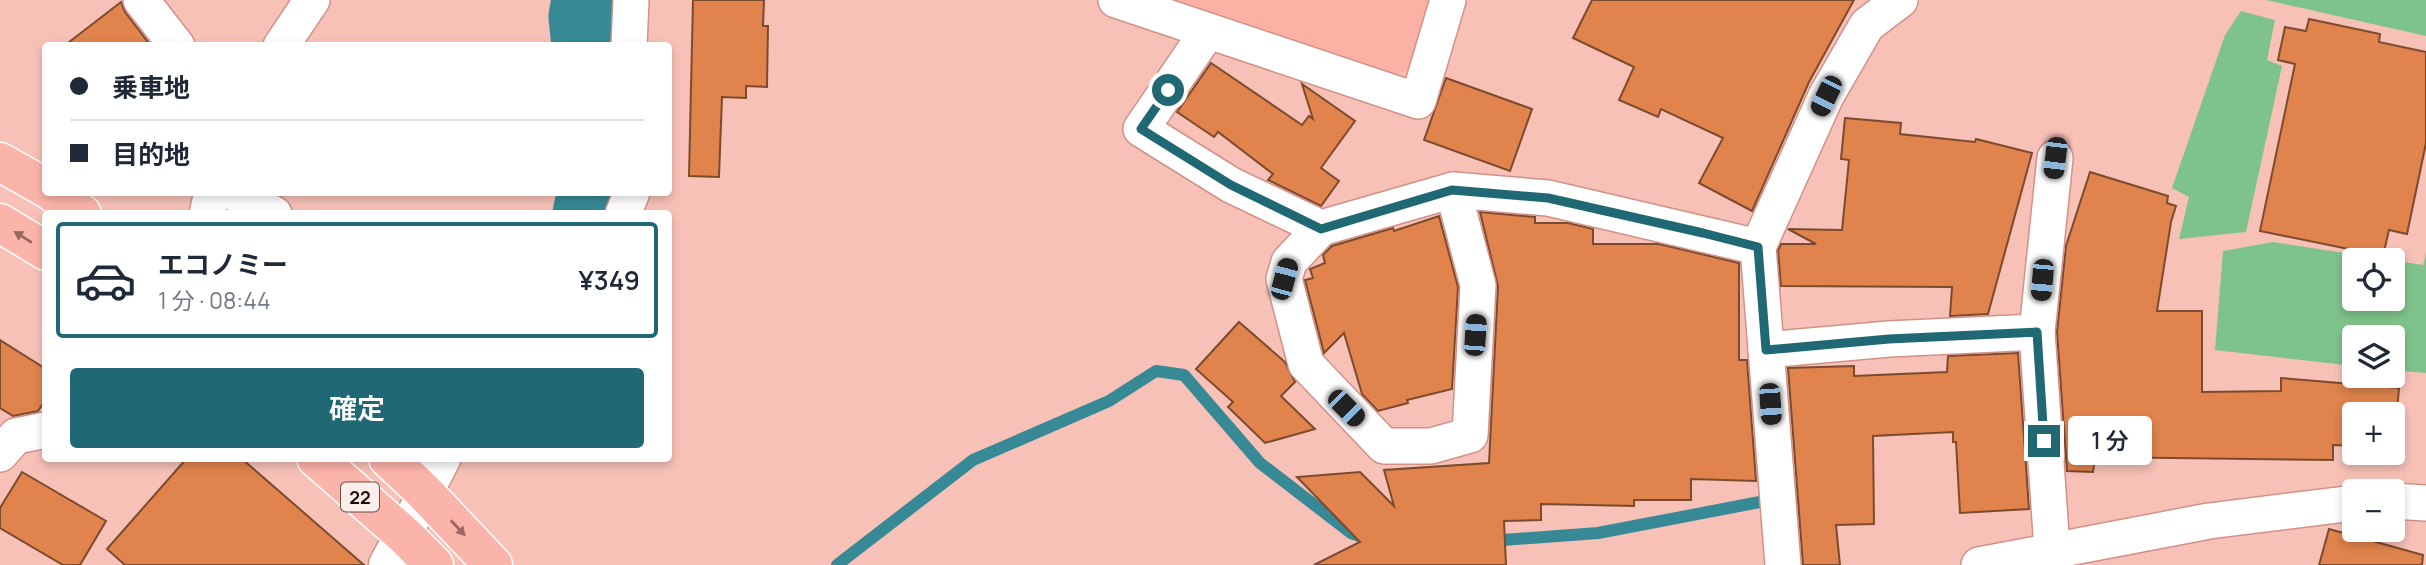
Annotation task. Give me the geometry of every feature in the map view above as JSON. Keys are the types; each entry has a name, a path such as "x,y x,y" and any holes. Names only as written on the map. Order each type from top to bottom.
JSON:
{"main road":[{"path":"0,162 42,186"},
{"path":"57,196 77,210"},
{"path":"0,223 42,249"},
{"name":"22","path":"319,462 396,550 434,565"},
{"name":"22","path":"392,462 493,565"}],"street":[{"path":"141,0 174,42"},
{"path":"284,42 312,0"},
{"path":"629,42 631,0"},
{"path":"1116,0 1418,101 1448,0"},
{"path":"1783,565 1758,247 1826,96 1867,25 1899,0"},
{"path":"1208,31 1141,129 1231,185 1321,229"},
{"path":"2052,550 2037,332 2055,158"},
{"path":"1452,190 1478,285 1470,435 1432,446 1384,446 1306,363 1284,279 1289,262 1321,229 1452,190 1548,198 1758,247"},
{"path":"240,196 266,210"},
{"path":"1766,350 1889,339 2037,332"},
{"path":"0,454 16,436 42,431"},
{"path":"396,550 441,462"},
{"path":"2405,502 2426,503"},
{"path":"1979,565 2209,521 2342,504"}],"shaded area":[{"path":"1162,0 1430,0 1410,70 1386,76"}],"green space":[{"path":"2266,0 2426,0 2426,36"},
{"path":"2241,11 2275,20 2267,60 2282,66 2246,232 2179,239 2189,197 2172,188 2225,35"},
{"path":"2273,242 2342,253 2342,311 2405,311 2405,262 2423,265 2426,253 2426,373 2405,371 2405,325 2342,325 2342,365 2215,350 2223,251"}],"building":[{"path":"693,0 764,0 763,26 768,26 767,87 746,86 746,98 722,97 719,177 689,176"},
{"path":"1592,0 1854,0 1809,82 1752,211 1699,183 1723,138 1661,109 1658,117 1619,100 1634,67 1573,38"},
{"path":"121,2 125,12 148,42 69,42"},
{"path":"2309,19 2380,34 2379,42 2426,52 2426,143 2407,234 2389,230 2385,248 2344,248 2260,231 2295,64 2278,60 2285,27 2306,31"},
{"path":"1211,63 1302,125 1309,116 1313,119 1302,84 1355,121 1321,168 1339,181 1321,206 1268,180 1273,174 1218,132 1214,137 1177,112"},
{"path":"1446,78 1532,109 1510,171 1424,140"},
{"path":"1845,118 1901,123 1900,134 1975,142 1976,139 2032,153 1988,314 1950,316 1952,287 1781,286 1778,251 1781,244 1816,244 1788,229 1842,230 1849,160 1841,159"},
{"path":"2090,172 2168,196 2167,203 2176,206 2157,311 2202,311 2202,392 2281,391 2281,378 2342,383 2342,388 2399,388 2398,402 2342,402 2342,445 2333,445 2333,460 2095,457 2093,472 2067,471 2057,332 2066,246"},
{"path":"1480,212 1535,217 1535,223 1568,223 1593,229 1593,244 1659,244 1739,263 1739,360 1747,360 1756,481 1691,479 1691,500 1634,500 1634,506 1541,504 1541,520 1504,521 1506,565 1314,565 1360,542 1297,477 1360,472 1394,506 1384,470 1489,463 1498,286"},
{"path":"1439,216 1458,287 1452,389 1407,400 1408,403 1378,411 1362,394 1344,333 1324,353 1305,280 1313,278 1310,269 1325,263 1323,255 1332,246 1393,228 1394,231"},
{"path":"1239,322 1285,362 1295,382 1281,396 1315,429 1265,443 1228,407 1233,402 1196,369"},
{"path":"0,340 42,366 42,405 38,411 13,416 0,408"},
{"path":"2018,353 2029,509 1960,513 1956,442 1953,442 1953,432 1873,436 1874,524 1836,525 1840,565 1803,565 1788,368 1854,366 1854,376 1947,372 1948,356"},
{"path":"183,462 246,462 364,565 125,565 107,549"},
{"path":"22,472 106,521 80,565 63,565 0,528 0,508"},
{"path":"2329,529 2342,533 2342,542 2376,542 2423,555 2422,565 2319,565"}],"waterway":[{"path":"589,0 586,17 589,42"},
{"path":"591,210 594,196"},
{"path":"837,565 973,460 1109,401 1156,371 1184,375 1260,463 1351,533 1365,538"},
{"path":"1490,541 1598,533 1760,502"}],"route":[{"path":"1168,90 1141,129 1231,185 1321,229 1452,190 1548,198 1758,247 1766,350 1889,339 2037,332 2044,441"}]}
